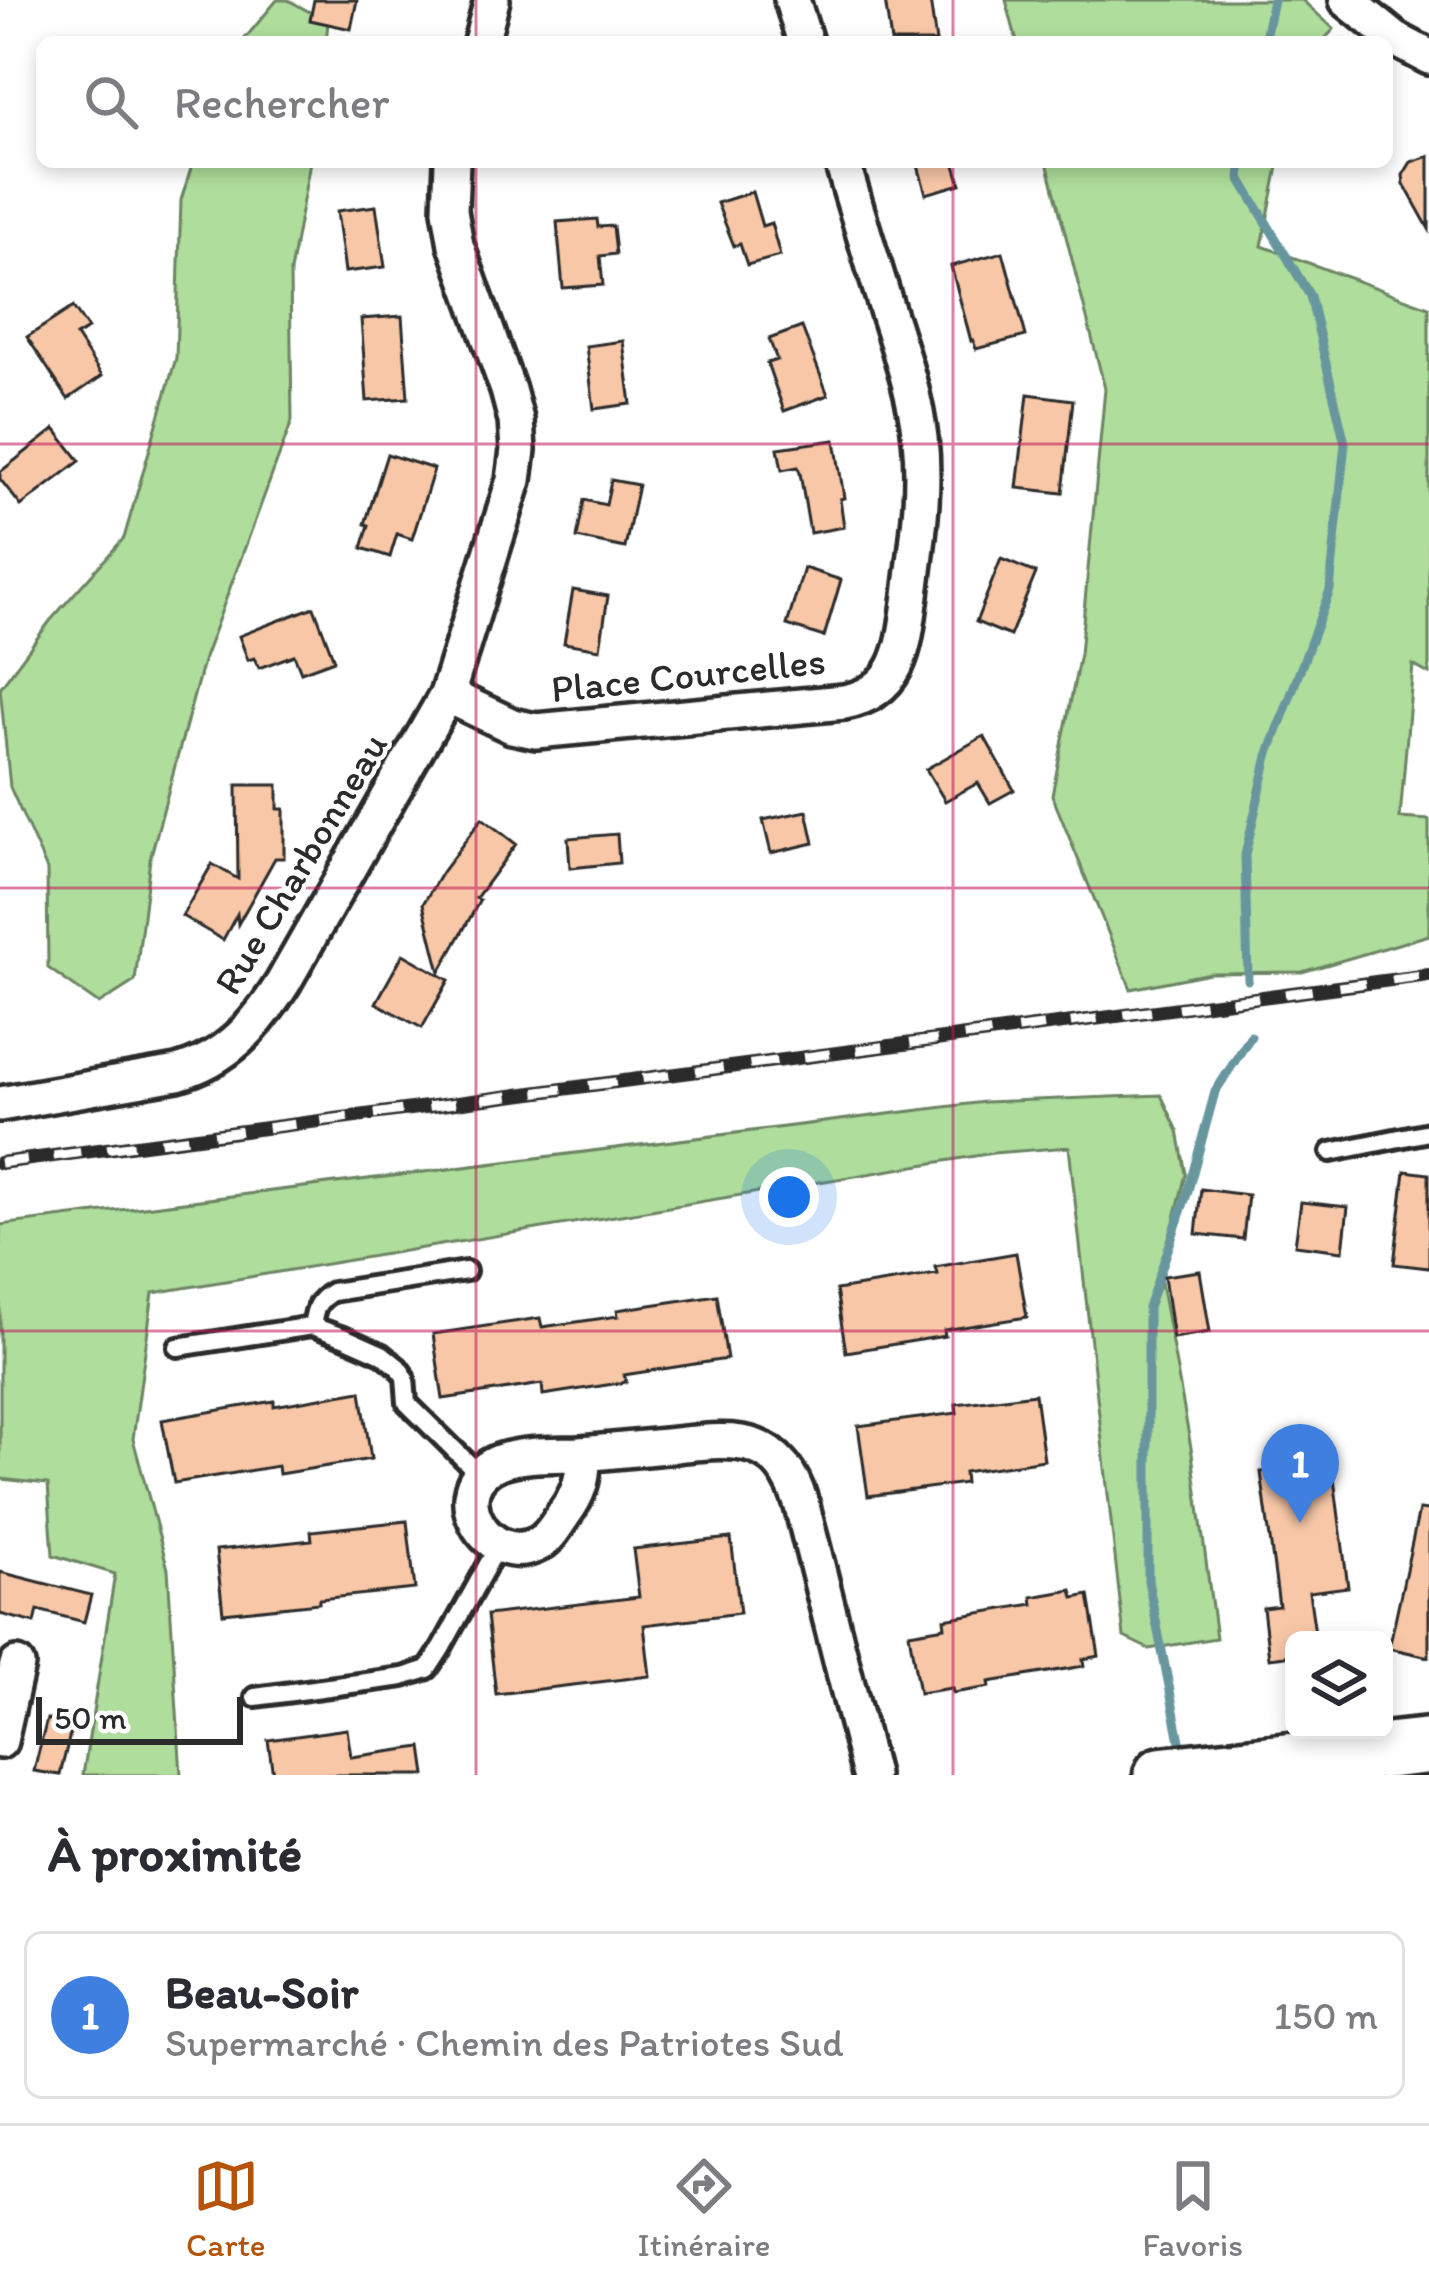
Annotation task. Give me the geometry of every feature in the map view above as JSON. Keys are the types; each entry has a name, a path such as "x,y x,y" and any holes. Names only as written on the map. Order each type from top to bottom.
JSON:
{"main road":[{"path":"1162,1775 1429,1746"}],"street":[{"path":"483,36 492,0"},
{"path":"792,0 803,36"},
{"path":"1347,0 1391,36"},
{"path":"1393,37 1429,57"},
{"path":"447,695 510,495 518,450 513,405 456,245 450,210 452,168"},
{"name":"Place Courcelles","path":"447,695 512,726 536,731 844,702 864,697 889,677 902,649 914,566 921,505 920,437 907,376 844,168"},
{"name":"Rue Charbonneau","path":"0,1104 177,1073 205,1064 239,1040 283,983 447,695"},
{"path":"582,1454 579,1490 538,1544 511,1549 477,1526 470,1497 480,1475 504,1460 739,1441 755,1445 785,1469 802,1506 870,1775"},
{"path":"0,1741 17,1665"}],"lane":[{"path":"1331,1152 1429,1132"},
{"path":"312,1326 315,1308 332,1292 466,1271"},
{"path":"178,1347 312,1326 382,1354 405,1377 407,1403 480,1475"},
{"path":"255,1696 403,1677 428,1669 499,1544"}],"green space":[{"path":"277,0 288,0 328,22 327,36 247,36"},
{"path":"1006,0 1302,0 1334,29 1328,36 1015,36"},
{"path":"191,168 309,168 290,272 292,421 204,658 150,859 135,981 99,1004 48,968 47,870 10,787 0,688 50,621 124,538 176,358 181,200"},
{"path":"1049,168 1278,168 1262,246 1429,307 1429,674 1413,665 1400,818 1429,820 1429,935 1302,972 1210,973 1131,989 1052,795 1080,654 1105,389"},
{"path":"1161,1095 1178,1131 1186,1174 1160,1277 1192,1453 1216,1638 1149,1649 1124,1637 1069,1147 993,1153 153,1293 133,1439 168,1569 181,1775 83,1775 115,1574 53,1555 48,1484 0,1479 0,1225 984,1102"}],"building":[{"path":"314,0 357,0 351,29 310,20"},
{"path":"885,0 930,0 935,36 890,36"},
{"path":"1429,156 1429,229 1403,175 1411,162"},
{"path":"919,168 956,168 961,184 926,194"},
{"path":"752,192 762,226 771,223 780,256 747,265 717,203"},
{"path":"376,206 385,267 345,272 337,211"},
{"path":"597,219 598,227 613,226 616,254 600,256 603,285 563,288 557,222"},
{"path":"1003,252 1026,336 976,349 951,266"},
{"path":"73,307 88,329 76,336 102,376 68,399 27,337"},
{"path":"402,316 408,398 367,401 361,319"},
{"path":"802,327 828,395 784,411 767,363 777,360 769,339"},
{"path":"623,341 631,404 594,409 586,346"},
{"path":"1028,394 1073,400 1063,493 1017,488"},
{"path":"55,429 80,461 21,506 0,479 0,472"},
{"path":"835,440 844,527 810,533 798,467 782,470 778,448"},
{"path":"387,454 434,469 412,539 397,534 390,557 362,548"},
{"path":"611,480 638,485 625,548 577,538 584,500 606,505"},
{"path":"1001,559 1036,573 1010,636 976,622"},
{"path":"804,568 841,580 824,637 787,625"},
{"path":"573,590 608,596 600,649 564,643"},
{"path":"314,607 334,660 301,672 294,655 259,668 254,658 248,660 239,636"},
{"path":"984,736 1014,790 990,803 978,783 945,801 926,769"},
{"path":"237,785 278,785 278,809 284,809 284,858 275,858 238,924 237,914 223,940 182,916 212,864 238,879"},
{"path":"807,811 814,843 771,853 763,820"},
{"path":"482,818 516,844 476,898 480,900 440,972 423,904"},
{"path":"617,834 619,863 570,868 568,838"},
{"path":"403,954 449,980 422,1028 376,1003"},
{"path":"1405,1171 1429,1174 1429,1268 1394,1264"},
{"path":"1201,1189 1248,1195 1243,1239 1196,1234"},
{"path":"1301,1202 1348,1207 1343,1251 1295,1245"},
{"path":"1016,1253 1027,1317 846,1352 836,1290 937,1274 935,1267"},
{"path":"1200,1271 1210,1332 1173,1338 1164,1276"},
{"path":"717,1295 727,1359 624,1375 626,1382 543,1395 542,1384 443,1399 433,1334 540,1318 542,1327"},
{"path":"361,1391 371,1459 279,1474 278,1466 174,1483 162,1420"},
{"path":"1035,1394 1044,1460 964,1472 965,1483 868,1496 858,1426 957,1413 956,1404"},
{"path":"1332,1463 1348,1587 1309,1592 1315,1631 1285,1631 1285,1656 1269,1658 1263,1608 1279,1606 1261,1472"},
{"path":"1419,1510 1429,1511 1429,1657 1393,1649"},
{"path":"407,1521 415,1589 223,1613 216,1550 312,1540 311,1531"},
{"path":"731,1538 740,1613 644,1625 650,1676 496,1694 487,1615 639,1597 633,1549"},
{"path":"0,1572 91,1595 84,1622 38,1610 35,1623 0,1614"},
{"path":"1072,1590 1074,1598 1089,1595 1099,1656 1083,1659 1084,1666 989,1682 990,1687 919,1693 909,1633 945,1627 944,1619 1033,1604 1032,1597"},
{"path":"47,1719 72,1726 60,1775 34,1771"},
{"path":"347,1729 351,1757 422,1747 426,1775 273,1775 268,1740"}],"waterway":[{"path":"1265,36 1273,0"},
{"path":"1241,168 1240,178 1310,296 1345,443 1330,590 1268,756 1245,855 1248,980"},
{"path":"1182,1751 1148,1581 1148,1308 1215,1092 1251,1036"}],"railway":[{"path":"0,1163 1429,975"}],"place":[{"name":"Beau-Soir","path":"1300,1523"}]}
